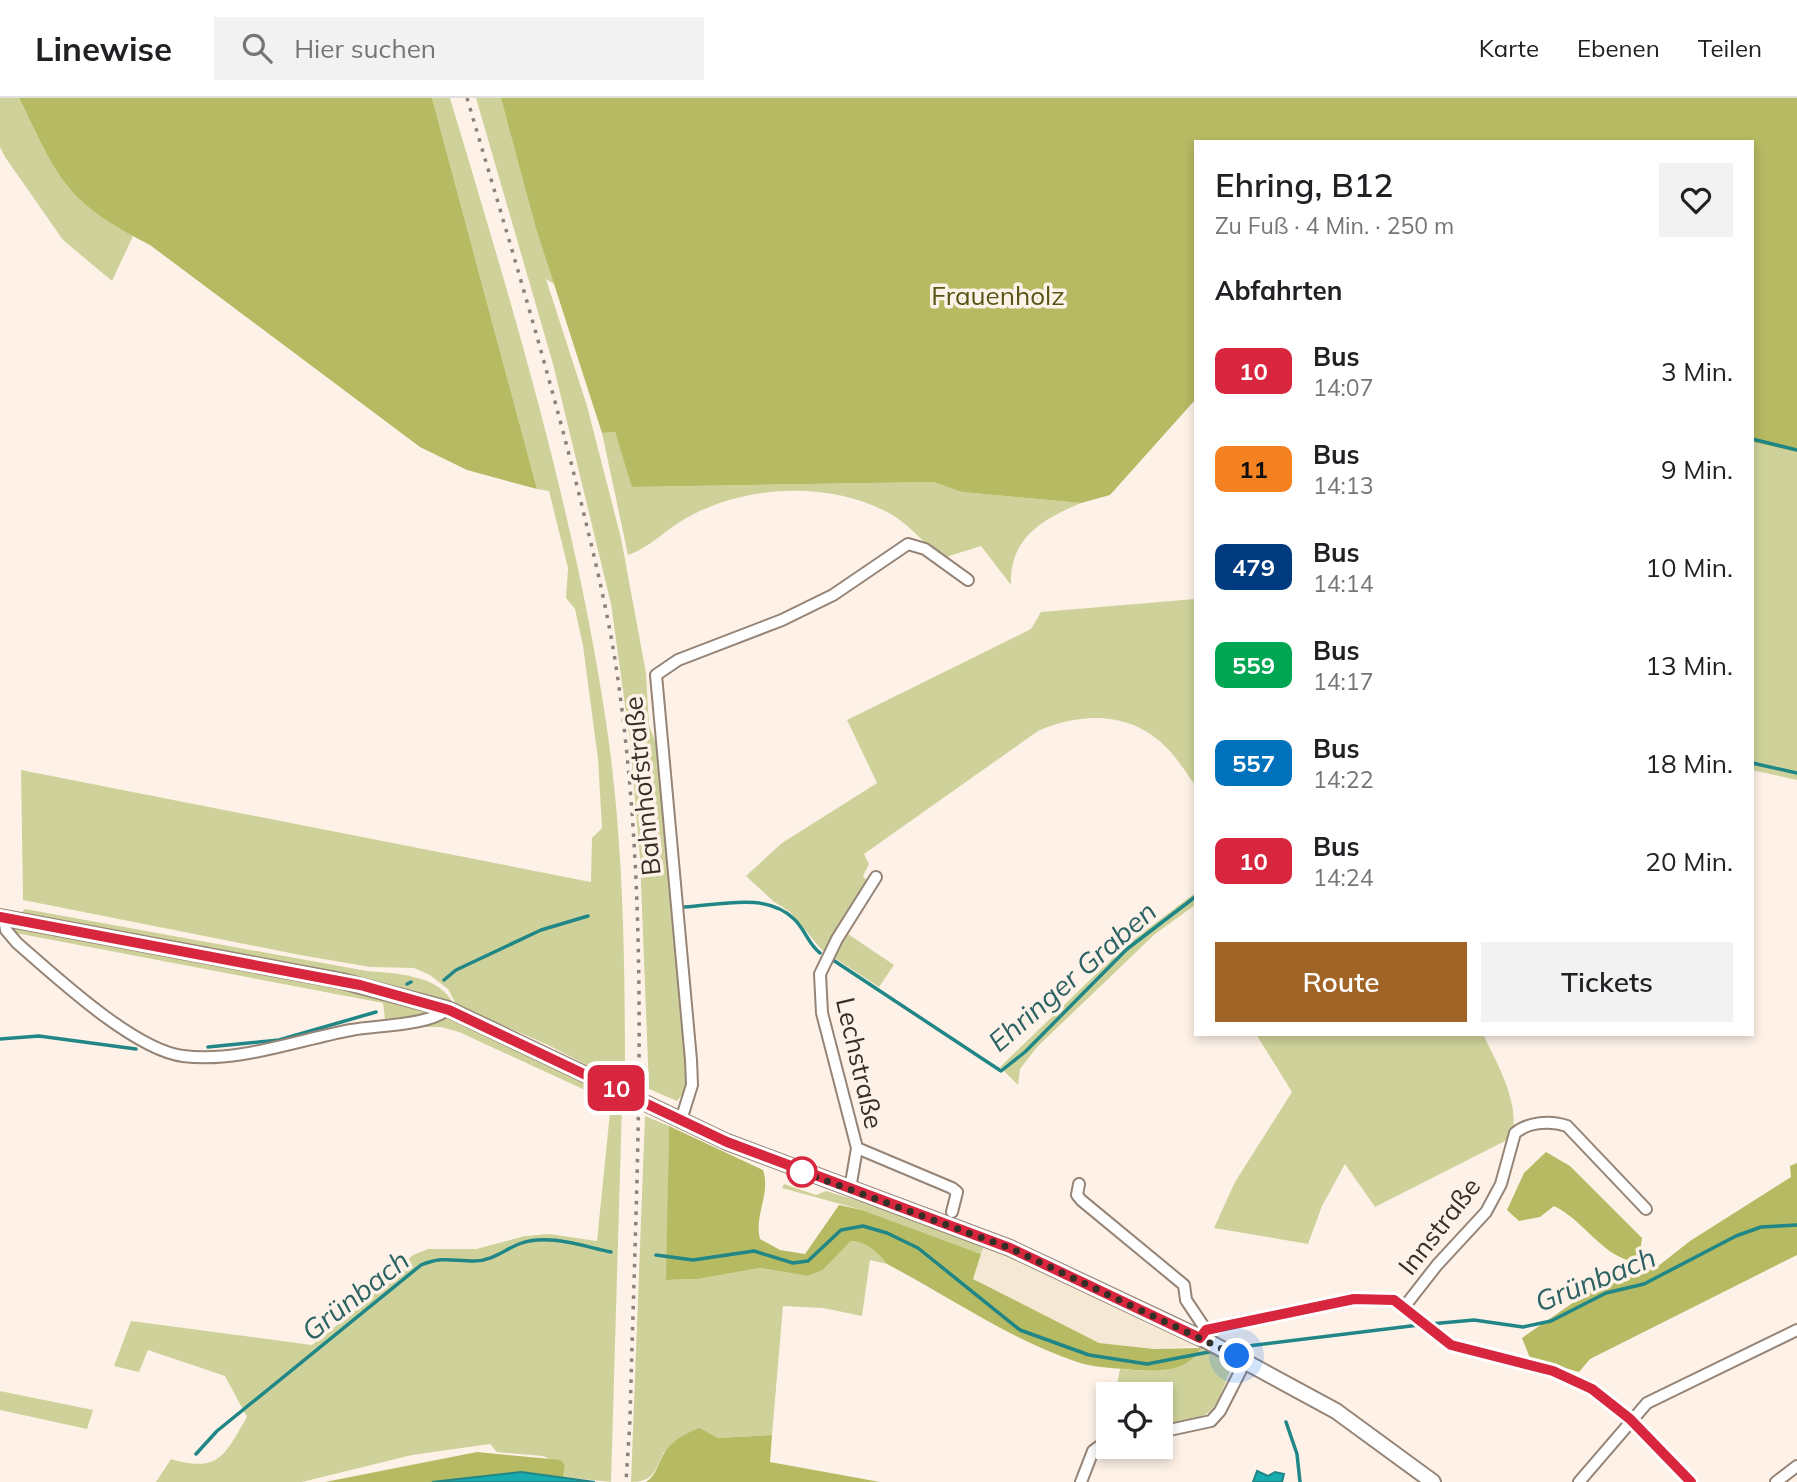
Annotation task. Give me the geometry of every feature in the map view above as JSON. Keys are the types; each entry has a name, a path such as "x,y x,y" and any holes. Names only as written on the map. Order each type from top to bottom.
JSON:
{"main road":[{"path":"2,918 366,986 449,1010 765,1158 1010,1248 1204,1336 1336,1410 1433,1482"}],"street":[{"name":"Bahnhofstraße","path":"681,1120 692,1085 691,1060 656,675 678,660 810,606 862,578 908,544 925,549 968,580"},
{"name":"Lechstraße","path":"850,1189 856,1148 822,1013 820,982 837,939 876,877"},
{"path":"2,918 6,930 17,943 102,1012 152,1046 183,1056 260,1049 372,1026 433,1018 449,1010"},
{"name":"Innstraße","path":"1405,1306 1437,1265 1486,1212 1501,1184 1515,1133 1525,1126 1558,1123 1566,1126 1646,1209"},
{"name":"Lechstraße","path":"856,1148 952,1188 957,1192 952,1212"},
{"path":"1079,1184 1077,1195 1081,1200 1184,1285 1186,1300 1204,1336 1354,1299 1384,1298 1405,1306 1437,1335 1457,1347 1553,1371 1580,1381 1630,1419 1692,1482"},
{"path":"1578,1482 1630,1419 1647,1404 1797,1330"},
{"path":"1173,1429 1211,1421 1220,1412 1241,1358"},
{"path":"1081,1482 1096,1449"},
{"path":"1776,1482 1797,1466"}],"shaded area":[{"path":"984,1246 1197,1346 1154,1349 1099,1343 972,1279"}],"green space":[{"path":"0,98 19,98 53,160 77,193 92,208 133,236 112,281 63,240 5,157 0,147"},
{"path":"19,98 432,98 537,489 467,470 420,447 150,245 94,211 59,175"},
{"path":"432,98 450,98 473,174 558,481 592,637 611,761 620,853 625,1085 548,1045 457,1006 448,989 430,975 414,968 370,967 300,955 23,900 21,770 591,882 592,838 602,828 598,759 583,646 575,609 566,598 568,568 549,491 537,489"},
{"path":"476,98 501,98 554,284 546,279 587,406 621,538 646,673 649,725 658,749 673,934 688,1064 686,1090 677,1101 649,1089 640,858 630,741 611,604 553,364"},
{"name":"Frauenholz","path":"501,98 1797,98 1797,452 1754,442 1754,140 1194,140 1194,401 1110,495 1081,503 962,492 933,482 632,487 615,432 602,433 536,228"},
{"path":"615,432 633,487 933,482 962,492 1081,503 1054,516 1031,532 1016,555 1011,585 981,546 943,558 894,516 871,505 820,492 767,492 715,505 692,515 645,547 628,555 602,433"},
{"path":"1754,442 1797,452 1797,780 1754,770"},
{"path":"1194,599 1194,784 1163,744 1129,724 1099,718 1084,719 1068,721 1038,731 864,854 869,864 863,876 868,882 845,932 894,965 879,987 822,950 790,912 773,901 746,876 782,843 877,783 847,720 1031,629 1041,612"},
{"path":"1194,894 1194,906 1155,934 1037,1047 1020,1069 1018,1085 1000,1067 1125,946"},
{"path":"25,909 367,971 414,977 436,985 451,1000 444,1002 304,967 27,916 22,912"},
{"path":"0,925 380,997 433,1011 428,1015 385,1019 383,1003 0,930"},
{"path":"452,1017 614,1097 622,1105 611,1482 563,1477 565,1466 543,1456 497,1452 490,1444 412,1455 302,1482 156,1482 171,1459 200,1464 218,1458 226,1451 247,1417 225,1376 148,1350 139,1372 114,1366 131,1321 312,1345 356,1310 413,1255 428,1249 476,1249 525,1236 549,1234 597,1241 611,1102 459,1032 441,1027 383,1027 438,1022"},
{"path":"1257,1036 1484,1036 1511,1099 1514,1125 1511,1138 1375,1207 1345,1164 1322,1206 1308,1244 1214,1228 1235,1182 1292,1092"},
{"path":"645,1116 669,1126 667,1280 698,1279 760,1268 808,1276 823,1270 851,1241 871,1248 887,1264 870,1260 862,1316 823,1308 783,1306 772,1435 718,1438 664,1452 649,1477 631,1482"},
{"path":"669,1126 763,1170 765,1187 759,1221 760,1239 780,1250 805,1254 839,1205 862,1210 981,1254 973,1279 1099,1343 1154,1349 1201,1348 1188,1362 1164,1370 1106,1368 1077,1362 1004,1330 887,1264 867,1246 851,1241 823,1270 808,1276 760,1268 698,1279 666,1280"},
{"path":"1546,1152 1570,1166 1642,1238 1640,1253 1630,1261 1619,1257 1554,1206 1540,1217 1519,1221 1507,1210 1524,1173"},
{"path":"1797,1163 1797,1255 1590,1359 1579,1372 1530,1358 1522,1338 1593,1289 1657,1267 1690,1241 1791,1177 1790,1166"},
{"path":"784,1184 816,1195 826,1191 896,1212 984,1246 981,1254 862,1210 782,1188"},
{"path":"1201,1348 1233,1364 1216,1404 1203,1416 1193,1420 1173,1424 1173,1382 1118,1382 1120,1369 1165,1370 1185,1364"},
{"path":"0,1391 93,1410 87,1429 0,1410"},
{"path":"699,1428 718,1438 772,1435 770,1462 880,1482 646,1482 653,1476 668,1447"},
{"path":"477,1452 561,1460 565,1466 563,1477 521,1472 432,1482 325,1482"}],"water":[{"path":"1257,1471 1268,1476 1275,1472 1284,1474 1282,1482 1253,1482"},
{"path":"521,1472 595,1482 432,1482"}],"waterway":[{"path":"1754,439 1797,450"},
{"name":"Ehringer Graben","path":"1754,763 1797,773"},
{"name":"Ehringer Graben","path":"833,960 1001,1071 1025,1052 1127,949 1194,898"},
{"name":"Ehringer Graben","path":"684,907 742,902 770,905 794,919 820,953"},
{"name":"Ehringer Graben","path":"444,980 456,970 541,930 588,916"},
{"name":"Ehringer Graben","path":"407,984 411,982"},
{"name":"Ehringer Graben","path":"208,1047 279,1040 376,1012"},
{"name":"Ehringer Graben","path":"0,1039 39,1036 136,1049"},
{"name":"Grünbach","path":"1430,1324 1474,1320 1523,1327 1551,1321 1606,1293 1644,1284 1736,1236 1761,1227 1797,1225"},
{"name":"Grünbach","path":"656,1255 693,1260 754,1251 793,1263 808,1261 841,1230 863,1226 887,1233 918,1248 1020,1330 1089,1355 1147,1364 1214,1351"},
{"name":"Grünbach","path":"196,1454 217,1431 421,1265 442,1260 480,1261 519,1244 541,1240 611,1252"},
{"name":"Grünbach","path":"1232,1348 1419,1325"},
{"path":"1286,1422 1297,1454 1300,1482"}],"railway":[{"path":"467,98 539,345 584,515 616,666 627,760 635,854 639,1042 630,1420 626,1482"}],"bus line":[{"name":"10","path":"0,917 360,985 449,1010 537,1049 727,1142 1010,1248 1200,1338 1206,1330 1354,1299 1370,1297 1394,1300 1418,1316 1451,1345 1515,1360 1580,1381 1615,1405 1691,1482"}],"route":[{"path":"802,1172 797,1170 1010,1248 1237,1356"}]}
